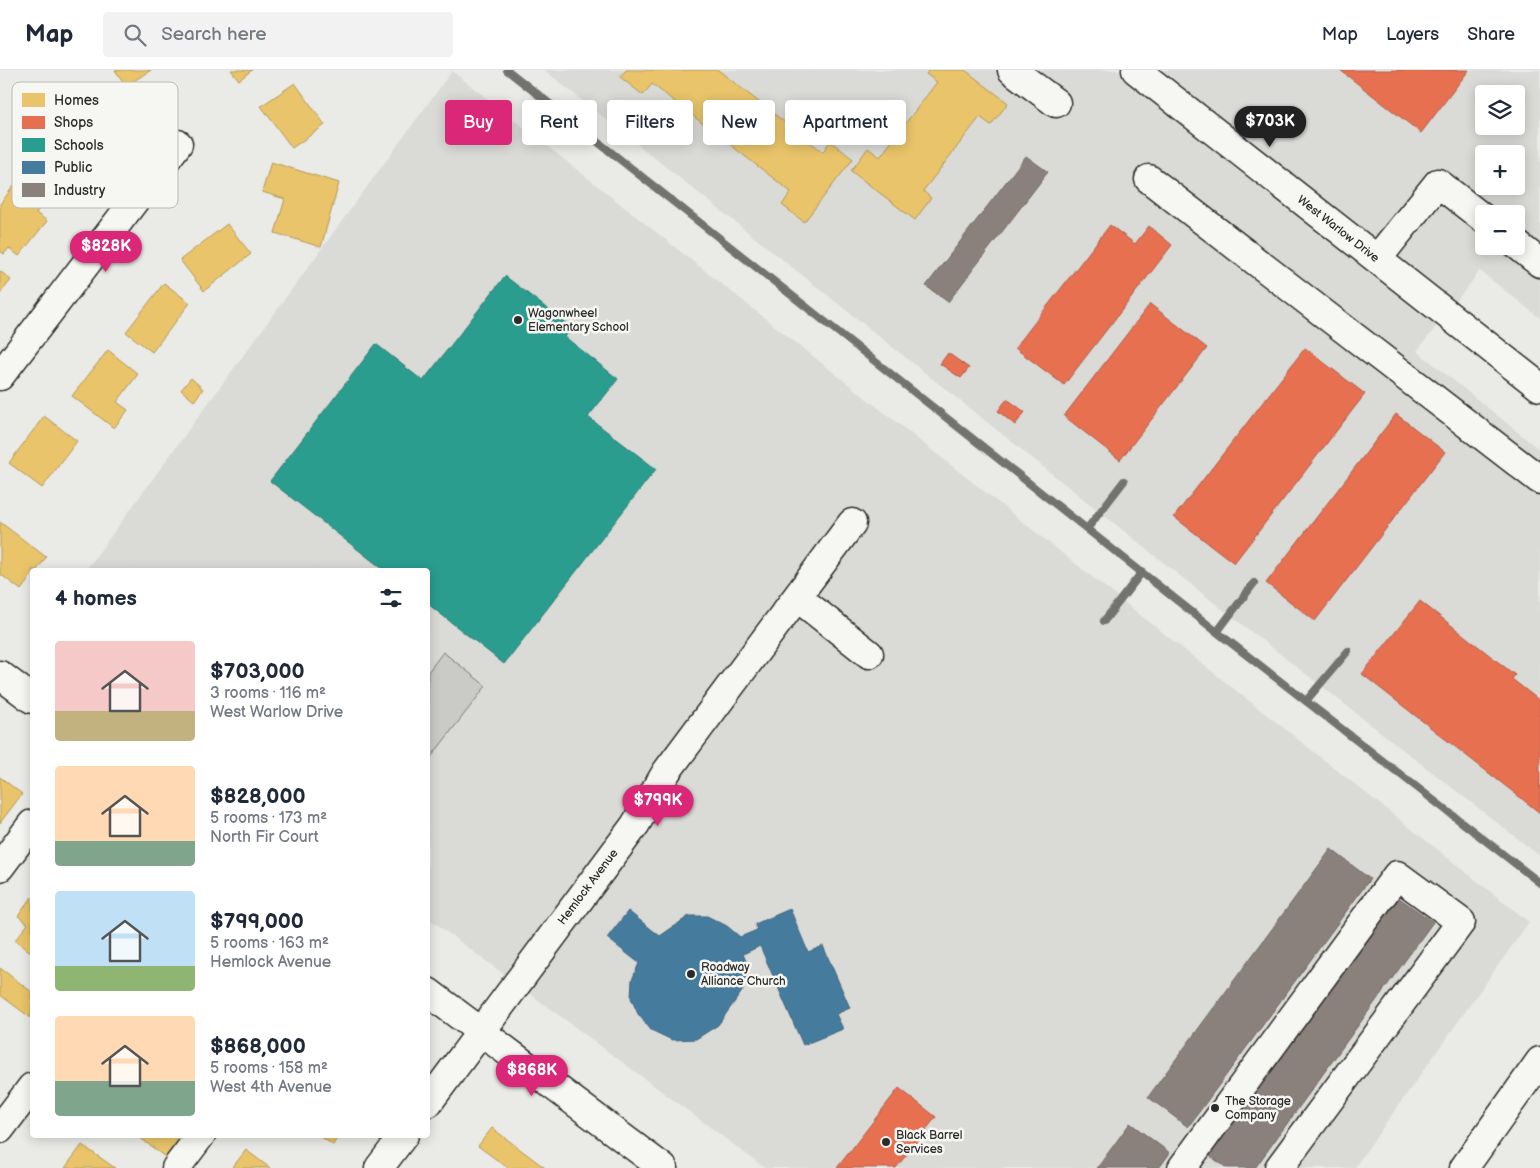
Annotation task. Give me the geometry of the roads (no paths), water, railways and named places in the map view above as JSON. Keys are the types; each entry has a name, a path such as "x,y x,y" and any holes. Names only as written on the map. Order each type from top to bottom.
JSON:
{"street":[{"path":"1012,70 1056,103"},
{"name":"West Warlow Drive","path":"1154,75 1376,259 1540,387"},
{"path":"1149,179 1540,480"},
{"path":"1376,259 1438,183 1475,212"},
{"path":"0,376 129,208"},
{"path":"1525,251 1540,263"},
{"name":"Hemlock Avenue","path":"430,1100 635,825 667,771 852,523"},
{"path":"797,597 869,654"},
{"path":"14,680 30,697"},
{"path":"0,867 30,827"},
{"path":"1188,1166 1397,875 1461,922 1279,1168"},
{"path":"430,994 657,1166"},
{"path":"1464,1168 1540,1061"},
{"path":"0,1129 30,1090"},
{"path":"176,1168 199,1138"},
{"path":"379,1168 402,1138"}],"waterway":[{"path":"507,70 1217,632 1540,883"},
{"path":"1087,529 1124,481"},
{"path":"1104,621 1142,572"},
{"path":"1217,632 1254,583"},
{"path":"1306,701 1348,651"}],"place":[{"name":"Wagonwheel Elementary School","path":"518,320"},
{"name":"Roadway Alliance Church","path":"691,974"},
{"name":"The Storage Company","path":"1215,1108"},
{"name":"Black Barrel Services","path":"886,1142"}]}
